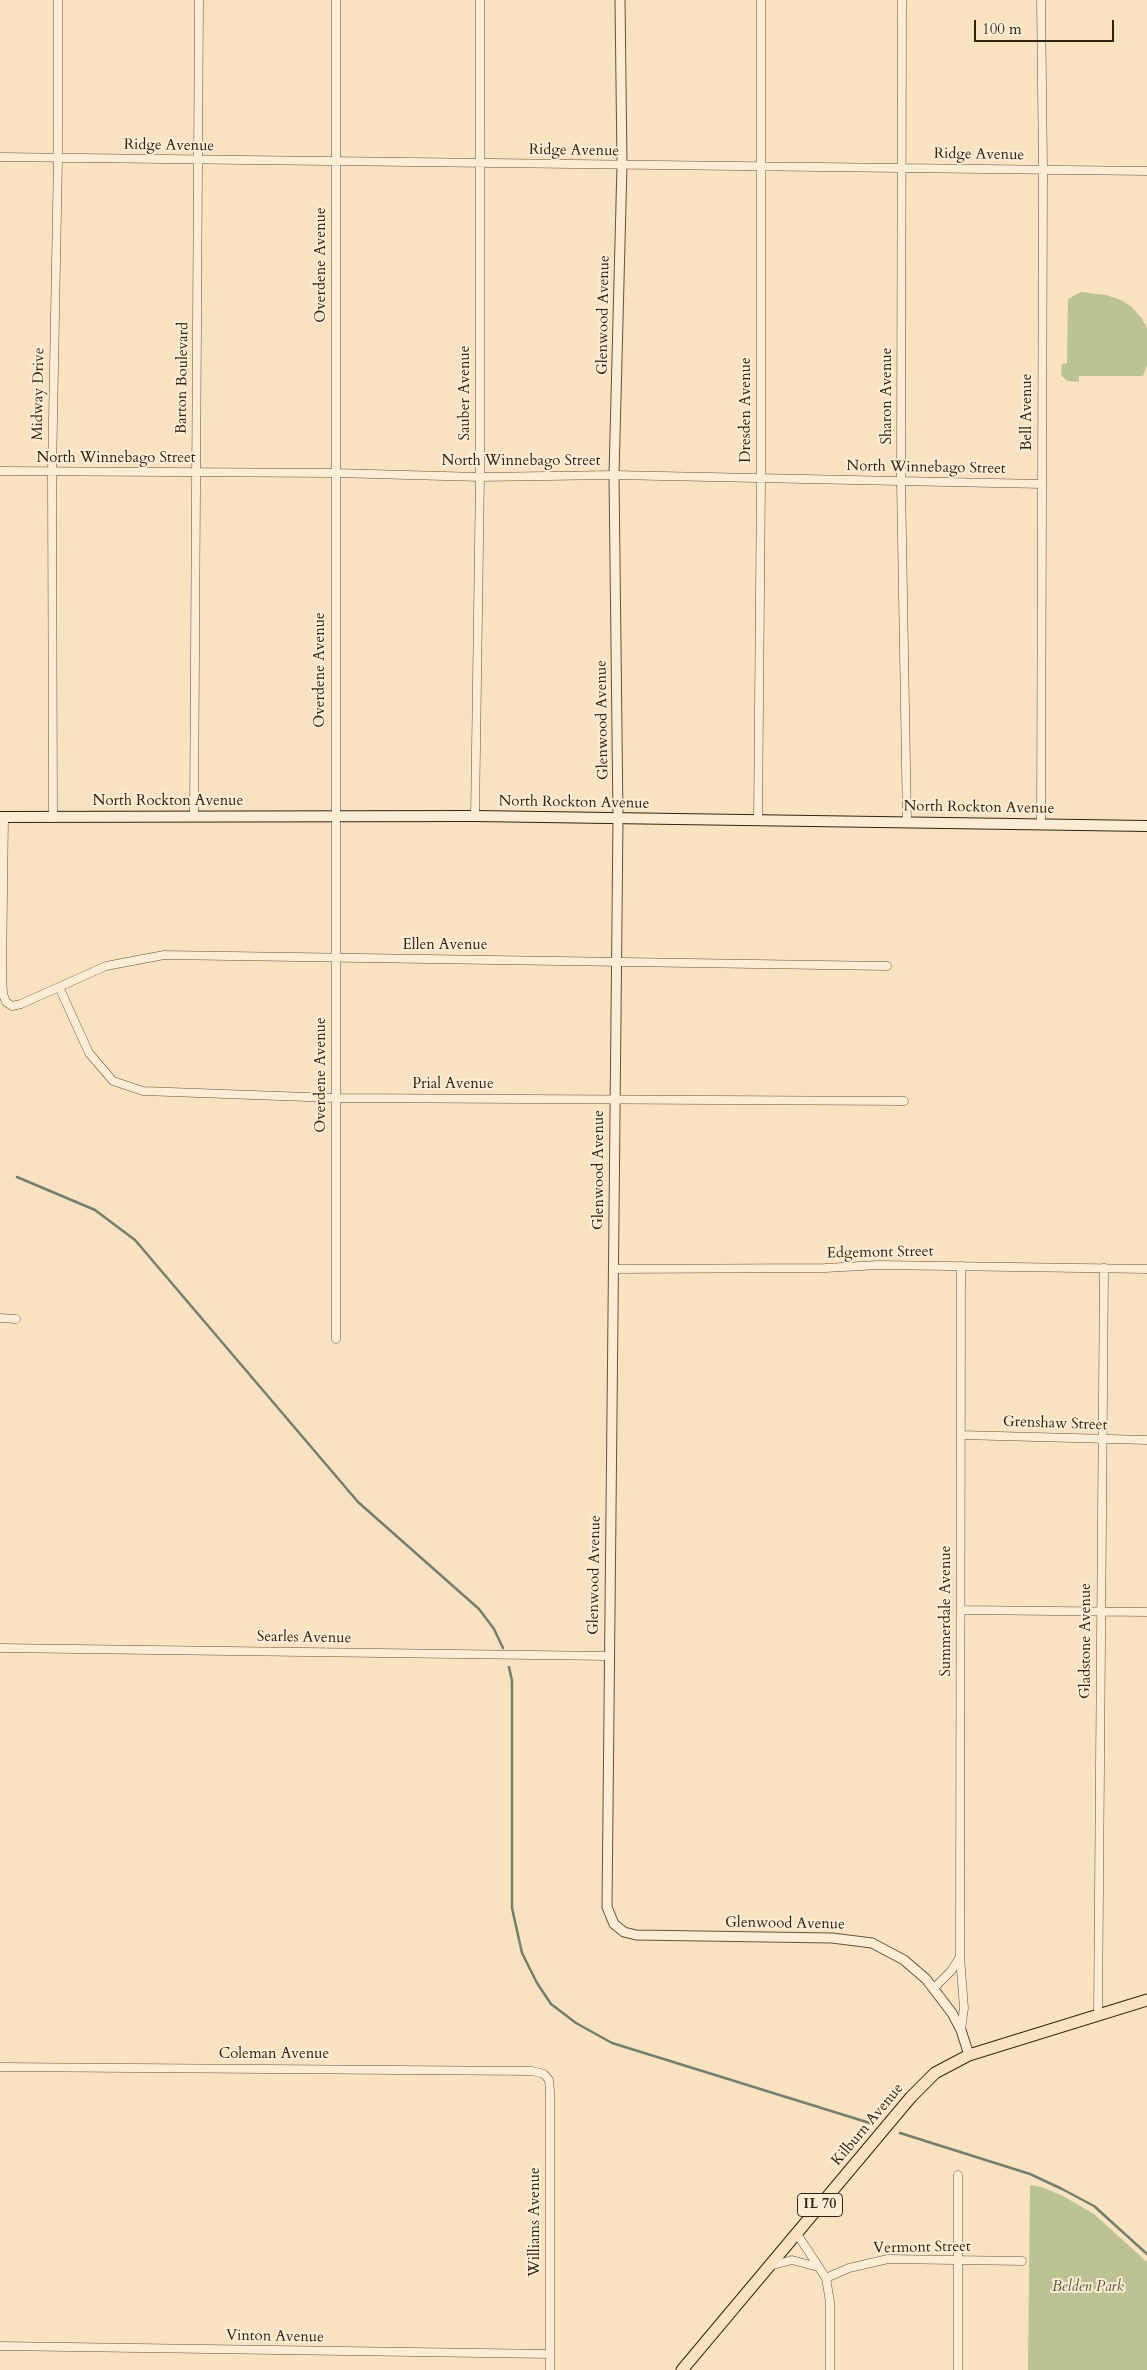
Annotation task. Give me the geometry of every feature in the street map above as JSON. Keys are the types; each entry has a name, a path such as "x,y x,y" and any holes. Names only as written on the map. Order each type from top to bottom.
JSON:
{"main road":[{"name":"North Rockton Avenue","path":"2,817 475,816 1147,826"},
{"name":"Kilburn Avenue","path":"682,2370 923,2084 950,2063 969,2055 1147,2000"}],"street":[{"name":"Midway Drive","path":"53,818 52,472 58,158 58,0"},
{"name":"Barton Boulevard","path":"194,817 199,0"},
{"name":"Overdene Avenue","path":"336,0 336,1339"},
{"name":"Sauber Avenue","path":"475,816 480,477 480,0"},
{"name":"Glenwood Avenue","path":"620,0 622,165 614,475 618,818 606,1895 609,1916 614,1924 624,1932 636,1935 857,1940 872,1943 904,1960 934,1988 961,2030 969,2055"},
{"name":"Dresden Avenue","path":"758,820 761,479 761,0"},
{"name":"Sharon Avenue","path":"902,0 901,481 907,822"},
{"name":"Bell Avenue","path":"1041,825 1042,0"},
{"name":"Ridge Avenue","path":"0,158 1147,171"},
{"name":"North Winnebago Street","path":"0,471 335,473 480,477 614,475 1042,484"},
{"name":"Ellen Avenue","path":"2,817 3,994 6,1002 12,1006 106,966 164,955 335,959 616,960 887,966"},
{"name":"Prial Avenue","path":"59,987 89,1053 113,1081 144,1091 335,1098 904,1101"},
{"name":"Edgemont Street","path":"613,1269 961,1266 1147,1269"},
{"name":"Summerdale Avenue","path":"961,1266 960,1957 964,2008 961,2030"},
{"name":"Gladstone Avenue","path":"1098,2015 1104,1268"},
{"path":"0,1318 16,1319"},
{"name":"Grenshaw Street","path":"961,1435 1147,1440"},
{"path":"961,1610 1147,1612"},
{"name":"Searles Avenue","path":"0,1648 608,1656"},
{"path":"934,1988 951,1971 960,1957"},
{"name":"Coleman Avenue","path":"0,2067 538,2071 546,2076"},
{"name":"Williams Avenue","path":"546,2076 550,2091 550,2370"},
{"path":"958,2175 958,2370"},
{"path":"797,2234 826,2278 830,2302 830,2370"},
{"path":"770,2266 792,2260 818,2267"},
{"name":"Vermont Street","path":"826,2278 871,2261 1022,2261"},
{"name":"Vinton Avenue","path":"0,2346 550,2354"}],"green space":[{"path":"1081,292 1106,295 1121,300 1132,307 1142,319 1147,328 1147,365 1143,376 1079,376 1079,382 1067,381 1061,375 1062,364 1067,363 1068,299"},
{"name":"Belden Park","path":"1030,2185 1042,2187 1065,2197 1094,2214 1147,2262 1147,2370 1028,2370"}],"waterway":[{"path":"17,1177 95,1210 135,1240 358,1502 479,1609 494,1629 503,1648"},
{"path":"509,1667 512,1681 512,1908 522,1953 537,1983 551,2004 576,2023 612,2043 873,2124"},
{"path":"900,2133 1030,2174 1062,2189 1094,2206 1147,2254"}]}
